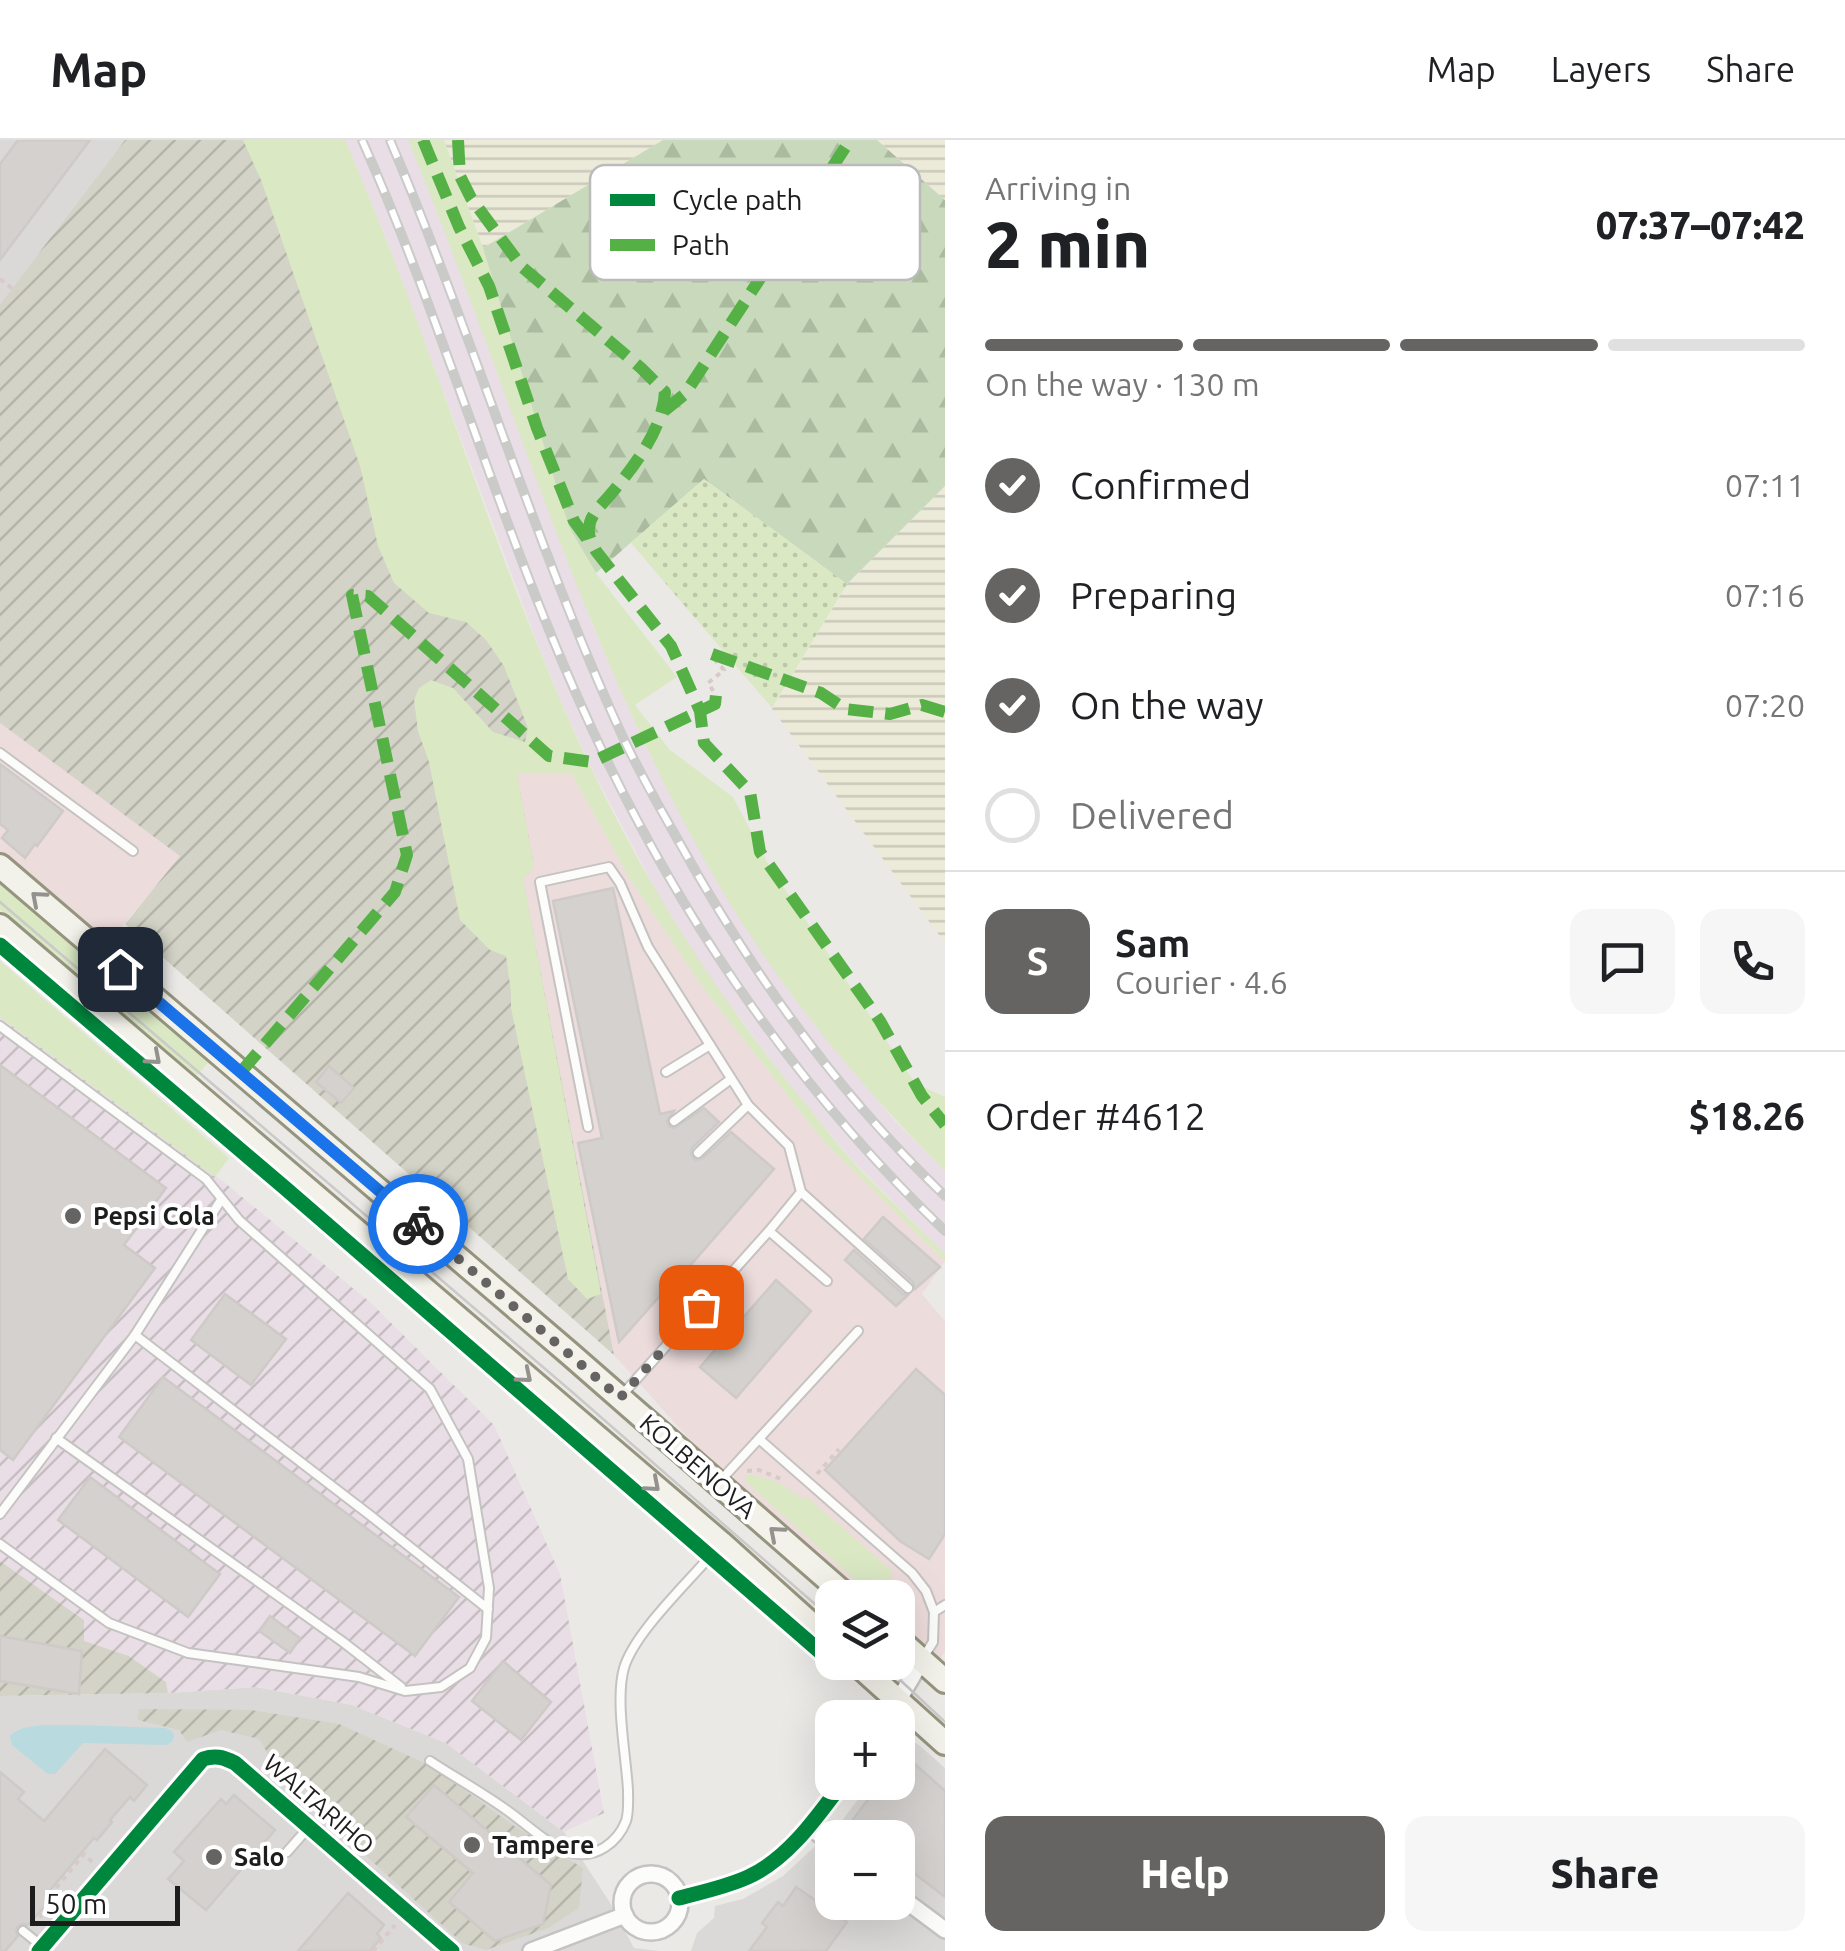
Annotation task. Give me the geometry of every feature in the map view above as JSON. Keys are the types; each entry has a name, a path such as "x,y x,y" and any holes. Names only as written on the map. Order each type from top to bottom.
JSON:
{"main road":[{"name":"KOLBENOVA","path":"0,866 829,1580"},
{"name":"KOLBENOVA","path":"0,926 815,1628"},
{"path":"915,1654 945,1681"},
{"path":"869,1680 886,1700"},
{"path":"915,1724 945,1744"}],"street":[{"path":"898,1700 922,1660"},
{"name":"WALTARIHO","path":"41,1949 203,1759 222,1757 235,1764 452,1951"},
{"path":"679,1898 751,1876 809,1826 828,1800"},
{"path":"809,1826 815,1831"},
{"path":"646,1874 664,1877 679,1898 671,1923 654,1931 637,1928 622,1907 630,1882 646,1874"},
{"path":"915,1907 945,1930"},
{"path":"531,1951 625,1915"},
{"path":"654,1931 658,1951"}],"lane":[{"path":"0,753 133,851"},
{"path":"588,1127 540,882 609,867 648,947 731,1079 748,1105 789,1146 801,1192 908,1288"},
{"path":"0,1026 206,1179 238,1220 430,1389 468,1459 489,1588 486,1638 470,1668 441,1688 405,1691 359,1677 188,1653 109,1623 0,1544"},
{"path":"666,1072 710,1045"},
{"path":"674,1121 731,1079"},
{"path":"698,1153 748,1105"},
{"path":"620,1398 801,1192"},
{"path":"0,1514 135,1334 221,1200"},
{"path":"769,1231 827,1281"},
{"path":"718,1483 858,1330"},
{"path":"135,1334 488,1609"},
{"path":"56,1438 405,1691"},
{"path":"759,1438 912,1573 926,1591 934,1612 932,1642 922,1660"},
{"path":"430,1761 554,1845 572,1853 588,1854 606,1847 616,1839 628,1818 620,1687 624,1667 635,1643 721,1544"},
{"path":"934,1612 945,1604"},
{"path":"288,1852 308,1828"},
{"path":"25,1932 41,1949"}],"path":[{"path":"0,279 18,293"},
{"path":"714,659 724,670 708,683 716,695"},
{"path":"25,1932 56,1898 51,1894 84,1854 97,1866"},
{"path":"374,1951 398,1922"}],"shaded area":[{"path":"0,140 125,140 0,304"},
{"path":"125,140 312,140 571,773 517,773 534,867 523,879 614,1355 125,924 180,856 0,723 0,304"},
{"path":"345,140 408,140 593,626 644,743 759,946 895,1121 945,1171 945,1254 852,1160 787,1082 670,917 562,704 384,233"},
{"path":"0,723 181,856 106,945 0,853"},
{"path":"517,773 571,773 630,879 701,985 824,1142 945,1261 922,1294 945,1321 945,1651 940,1659 915,1639 915,1580 845,1580 715,1468 614,1355 523,878 534,867"},
{"path":"0,1017 225,1183 371,1303 494,1425 560,1574 604,1813 564,1832 446,1743 352,1705 256,1687 168,1693 166,1682 129,1656 83,1641 83,1619 0,1561"},
{"path":"0,1561 84,1620 84,1641 129,1656 166,1682 168,1693 0,1696"},
{"path":"256,1687 352,1705 446,1743 564,1832 634,1948 659,1951 0,1951 0,1696"},
{"name":"Tampere","path":"139,1709 251,1710 339,1724 431,1766 517,1828 583,1868 579,1908 548,1928 486,1950 462,1943 311,1806 315,1797 269,1756 259,1739 221,1730 187,1742 179,1730 138,1720"},
{"path":"915,1743 945,1768 945,1951 691,1951 697,1933 714,1918 715,1906 743,1899 783,1876 815,1846 815,1920 915,1920 915,1820 842,1820 857,1800 915,1800"}],"green space":[{"path":"243,140 345,140 407,293 520,602 584,753 631,846 712,979 773,1063 854,1163 945,1254 945,1261 824,1142 701,985 630,879 571,773 517,773 534,867 523,879 601,1294 587,1299 568,1279 511,1008 506,956 490,950 460,920 414,700 419,688 431,680 453,688 493,732 525,742 528,728 504,666 486,640 466,622 429,613 394,583 378,546 360,466 261,180"},
{"path":"408,140 444,140 483,248 569,527 596,573 677,677 635,705 670,750 733,797 768,864 915,1083 945,1097 945,1171 853,1071 796,1000 720,887 671,798 588,613"},
{"path":"444,140 663,140 621,165 590,165 590,184 483,248"},
{"path":"663,140 877,140 905,165 621,165"},
{"path":"877,140 945,140 945,200 920,178 920,165 905,165"},
{"path":"920,178 945,200 945,486 847,584 704,479 596,573 569,527 483,248 590,184 590,280 920,280"},
{"path":"704,479 847,584 772,708 631,543"},
{"path":"945,486 945,943 772,709 847,584"},
{"path":"0,881 211,1059 196,1077 0,910"},
{"path":"0,961 229,1158 215,1177 0,1017"},
{"path":"745,1476 775,1481 804,1499 807,1497 893,1572 889,1577 892,1580 855,1580 745,1481"}],"water":[{"path":"24,1728 165,1728 174,1736 166,1745 83,1743 55,1774 48,1774 12,1745 10,1736"}],"building":[{"path":"18,140 90,140 0,260 0,164"},
{"path":"0,764 63,811 25,858 2,838 8,830 0,824"},
{"path":"613,888 660,1114 674,1111 667,1121 674,1128 704,1108 719,1122 692,1148 695,1160 703,1158 731,1132 774,1169 619,1342 578,1143 602,1138 553,901"},
{"name":"Pepsi Cola","path":"0,1065 166,1188 124,1245 155,1268 13,1460 0,1450"},
{"path":"329,1066 354,1088 341,1103 316,1082"},
{"path":"883,1217 940,1267 915,1289 913,1282 864,1239"},
{"path":"854,1250 908,1295 896,1306 845,1260"},
{"path":"776,1280 811,1311 736,1398 700,1367"},
{"path":"225,1294 286,1339 251,1385 191,1340"},
{"path":"916,1369 945,1395 945,1534 929,1559 900,1541 825,1470"},
{"path":"163,1377 459,1597 415,1656 119,1437"},
{"path":"90,1477 220,1574 188,1617 58,1520"},
{"path":"270,1616 300,1638 290,1653 259,1631"},
{"path":"0,1636 82,1651 79,1694 0,1681"},
{"path":"503,1661 551,1702 521,1740 472,1701"},
{"path":"105,1749 147,1785 134,1801 130,1797 47,1894 52,1898 28,1925 18,1926 18,1936 5,1951 0,1951 0,1772 24,1792 18,1799 44,1821"},
{"path":"915,1764 945,1791 945,1897 915,1874 915,1820 853,1820 868,1800 915,1800"},
{"name":"Tampere","path":"434,1785 551,1885 543,1924 495,1941 449,1902 473,1873 406,1817"},
{"name":"Salo","path":"234,1795 275,1830 206,1910 168,1879 184,1861 174,1852 221,1799 226,1804"},
{"path":"796,1887 815,1900 815,1920 847,1922 826,1951 749,1951 767,1927 762,1923 778,1902 783,1906"},
{"name":"Salo","path":"348,1893 384,1925 377,1934 381,1938 370,1951 298,1951"}],"tram line":[{"path":"0,902 815,1604"},
{"path":"900,1680 945,1722"}],"railway":[{"path":"362,140 419,278 549,629 612,772 650,844 735,982 783,1049 888,1173 945,1231"},
{"path":"390,140 559,586 641,774 735,936 798,1028 868,1115 945,1196"}],"marked path":[{"path":"423,140 459,227 489,286 537,428 574,521 590,543"},
{"path":"458,140 460,176 471,198 522,267 665,392 659,420 646,447 591,518 591,540 671,646 700,711 704,743 750,792 760,852 880,1021 922,1096 945,1125"},
{"path":"834,165 850,140"},
{"path":"664,411 685,394 759,280"},
{"path":"241,1072 395,892 407,855 352,595 368,596 549,756 592,762 715,704 716,695"},
{"path":"712,654 821,693 845,709 890,714 922,705 945,712"}],"cycle path":[{"path":"0,945 815,1647"},
{"path":"39,1951 203,1759 215,1757 235,1763 452,1951"},
{"path":"679,1898 731,1884 762,1869 801,1836 830,1800"}],"way so far":[{"path":"418,1224 620,1398 701,1307"}],"place":[{"name":"Pepsi Cola","path":"73,1216"},
{"name":"Tampere","path":"472,1845"},
{"name":"Salo","path":"214,1857"}],"route":[{"path":"120,969 418,1224"}]}
